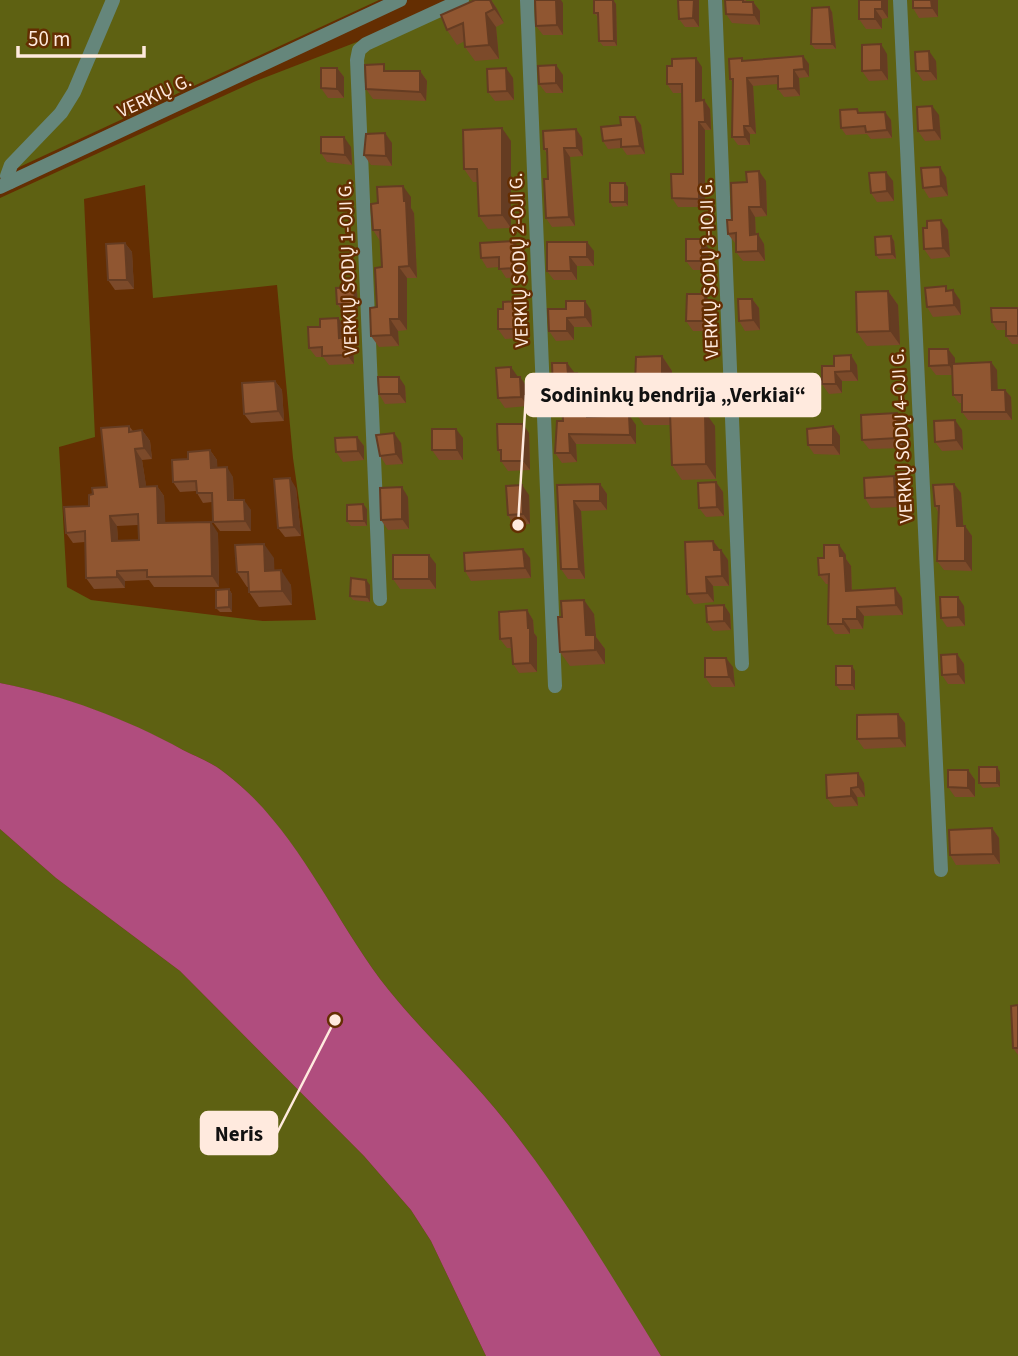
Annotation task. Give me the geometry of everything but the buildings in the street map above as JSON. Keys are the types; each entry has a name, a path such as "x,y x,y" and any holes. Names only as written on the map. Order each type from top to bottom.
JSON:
{"street":[{"path":"5,185 10,165 61,113 74,92 113,0"},
{"name":"VERKIŲ G.","path":"5,185 400,0"},
{"name":"VERKIŲ SODŲ 1-OJI G.","path":"380,599 357,60 359,50 366,44 462,0"},
{"name":"VERKIŲ SODŲ 2-OJI G.","path":"527,0 555,686"},
{"name":"VERKIŲ SODŲ 3-IOJI G.","path":"715,0 742,664"},
{"name":"VERKIŲ SODŲ 4-OJI G.","path":"900,0 941,870"}],"shaded area":[{"path":"0,0 379,0 0,176"},
{"path":"450,0 1018,0 1018,1356 661,1356 527,1150 491,1104 380,979 291,843 249,794 215,766 139,728 71,702 0,683 0,198 256,81 362,40","holes":["145,185 153,298 277,285 293,458 316,620 263,621 91,600 67,587 59,447 95,437 84,199"]},
{"path":"0,683 71,701 139,728 215,766 249,794 291,843 380,979 491,1104 548,1178 661,1356 486,1356 431,1241 411,1210 364,1156 180,971 56,878 0,829"},
{"path":"0,829 56,878 180,971 364,1156 411,1210 431,1241 486,1356 0,1356"}],"place":[{"name":"Sodininkų bendrija „Verkiai“","path":"518,525"},
{"name":"Neris","path":"335,1020"}]}
